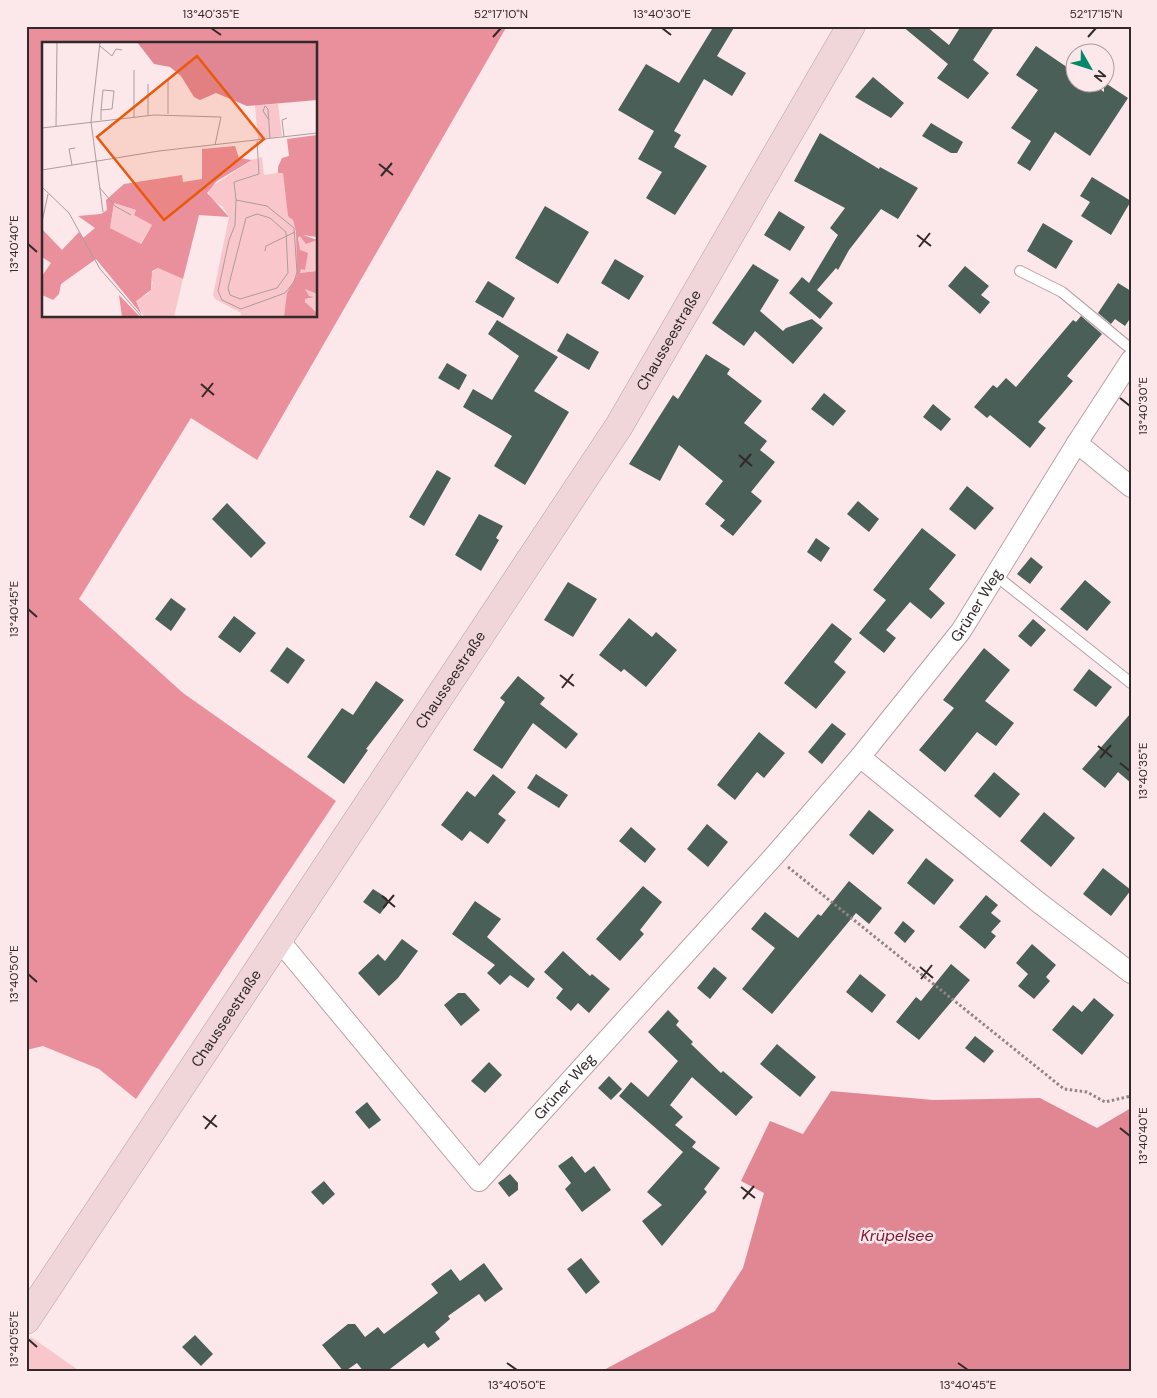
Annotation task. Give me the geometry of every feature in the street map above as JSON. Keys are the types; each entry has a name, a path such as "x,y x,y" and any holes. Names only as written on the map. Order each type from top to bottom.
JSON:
{"main road":[{"name":"Chausseestraße","path":"26,1320 619,426 851,26"}],"street":[{"name":"Grüner Weg","path":"278,939 479,1181 774,856 860,757 961,631 1077,443 1131,360"},
{"path":"1077,443 1131,486"},
{"path":"860,757 1038,902 1131,973"}],"lane":[{"path":"1020,271 1062,292 1131,349"},
{"path":"995,575 1131,683"}],"path":[{"path":"774,856 1064,1089 1087,1092 1104,1102 1131,1096"}],"shaded area":[{"path":"26,26 507,26 257,460 191,418 79,599 183,693 336,801 136,1099 99,1069 43,1046 26,1050"},
{"path":"31,1337 81,1372 26,1372 26,1346"}],"water":[{"name":"Krüpelsee","path":"831,1091 933,1100 1040,1098 1097,1128 1131,1108 1131,1372 600,1372 715,1311 743,1268 764,1193 741,1181 770,1121 803,1134"}],"building":[{"path":"714,26 735,26 717,56 746,73 732,96 704,79 674,131 681,135 674,147 707,166 675,215 646,198 662,172 638,159 654,131 618,110 646,64 679,83"},
{"path":"902,26 926,26 949,45 961,26 995,26 973,60 989,73 968,99 937,78 948,64"},
{"path":"1036,46 1064,65 1064,92 1114,92 1114,89 1128,98 1090,156 1055,132 1030,171 1017,163 1031,141 1011,128 1038,90 1016,75"},
{"path":"873,77 904,103 891,118 855,97"},
{"path":"931,123 963,142 957,153 951,153 922,136"},
{"path":"820,133 879,169 880,167 918,188 898,219 881,209 849,250 838,270 836,268 817,290 833,303 820,319 789,293 802,277 809,283 838,235 830,228 845,208 794,181"},
{"path":"1092,177 1131,201 1111,235 1081,216 1090,202 1080,196"},
{"path":"545,206 589,232 558,284 515,258"},
{"path":"779,211 805,227 790,251 764,235"},
{"path":"1043,223 1073,241 1056,269 1027,251"},
{"path":"615,259 644,276 629,300 601,283"},
{"path":"753,264 779,280 760,311 783,331 786,328 812,319 823,328 793,364 755,331 744,346 712,323"},
{"path":"965,266 989,286 981,295 990,302 980,314 948,286"},
{"path":"488,281 515,298 503,318 475,302"},
{"path":"1118,283 1131,291 1131,317 1125,326 1115,319 1111,324 1098,313"},
{"path":"1081,316 1102,334 1067,376 1073,381 1038,422 1046,428 1030,448 990,415 987,418 974,407 993,385 997,388 1006,378 1016,387 1073,320 1076,322"},
{"path":"497,320 558,357 534,391 569,412 525,485 494,466 512,436 463,407 473,389 492,400 519,356 488,334"},
{"path":"567,333 599,352 589,370 557,351"},
{"path":"706,354 730,369 727,374 762,401 744,423 767,441 760,450 775,462 751,492 762,501 733,536 720,526 725,520 705,504 723,481 679,445 660,481 629,464 673,395 678,399"},
{"path":"447,363 467,375 459,390 438,378"},
{"path":"824,393 846,411 833,426 811,409"},
{"path":"933,404 951,419 941,431 923,417"},
{"path":"437,470 451,478 424,526 409,517"},
{"path":"967,486 994,508 975,530 949,509"},
{"path":"858,501 879,519 869,532 847,514"},
{"path":"227,503 266,543 251,558 212,519"},
{"path":"479,514 503,526 496,538 499,540 481,571 455,555"},
{"path":"922,528 956,555 929,589 945,603 931,619 910,602 886,630 896,638 884,653 859,633 886,600 873,590"},
{"path":"816,538 830,548 821,562 807,552"},
{"path":"1031,557 1043,567 1030,584 1017,574"},
{"path":"1085,580 1111,602 1087,631 1060,609"},
{"path":"568,582 597,599 573,637 544,620"},
{"path":"171,598 186,609 171,631 155,619"},
{"path":"234,616 256,633 240,653 218,637"},
{"path":"629,618 652,637 656,632 677,650 646,687 624,669 621,672 599,655"},
{"path":"1033,619 1046,630 1031,647 1018,636"},
{"path":"832,623 852,639 834,662 846,672 816,709 784,683"},
{"path":"287,647 305,660 288,684 270,671"},
{"path":"984,648 1010,670 985,701 1014,723 996,746 977,732 945,772 919,750 954,708 943,700"},
{"path":"1089,669 1112,687 1096,707 1073,690"},
{"path":"518,676 545,698 540,704 578,734 566,749 533,723 502,769 473,750 505,702 500,698"},
{"path":"376,681 404,700 366,749 368,750 344,784 307,757 342,708 353,715"},
{"path":"1131,713 1131,783 1118,772 1105,788 1082,769"},
{"path":"832,723 846,734 822,764 808,752"},
{"path":"759,732 785,753 764,778 757,772 735,800 717,785"},
{"path":"994,772 1020,794 1000,818 974,796"},
{"path":"493,774 516,792 498,814 506,820 488,844 470,831 462,841 441,825 467,791 475,797"},
{"path":"536,774 568,795 559,808 527,788"},
{"path":"869,810 894,830 873,855 849,835"},
{"path":"1044,812 1075,838 1051,867 1020,841"},
{"path":"707,824 728,842 708,867 687,849"},
{"path":"631,827 656,849 645,863 619,841"},
{"path":"926,858 954,880 934,905 907,883"},
{"path":"1103,868 1131,890 1111,916 1083,894"},
{"path":"849,881 882,908 869,924 856,913 772,1014 742,989 775,948 751,929 765,912 798,938 818,914 821,916"},
{"path":"643,886 662,902 640,930 644,934 620,961 596,939"},
{"path":"373,889 387,898 387,905 380,914 363,902"},
{"path":"986,895 998,905 991,913 1001,921 991,932 996,936 985,949 959,927"},
{"path":"475,901 501,919 487,937 535,979 528,988 510,975 500,985 487,973 495,965 452,934"},
{"path":"903,921 915,931 905,943 894,933"},
{"path":"402,939 418,951 398,978 379,996 358,973 378,954 385,961"},
{"path":"1032,944 1056,965 1046,977 1050,981 1034,999 1018,986 1028,974 1016,963"},
{"path":"563,951 590,976 592,974 610,989 589,1013 578,1003 571,1011 556,998 563,989 544,972"},
{"path":"951,964 970,980 919,1040 896,1022 916,997 921,1001"},
{"path":"714,967 727,978 710,999 697,988"},
{"path":"860,974 886,995 872,1013 846,992"},
{"path":"458,993 465,993 480,1010 461,1026 444,1005"},
{"path":"1094,998 1114,1015 1082,1055 1052,1030 1073,1005 1082,1012"},
{"path":"668,1010 679,1021 676,1025 693,1042 691,1044 721,1073 723,1071 753,1097 736,1116 692,1077 670,1105 683,1117 675,1125 696,1142 692,1147 720,1168 704,1189 707,1192 662,1246 642,1221 662,1205 647,1192 683,1152 619,1096 631,1082 648,1097 678,1061 648,1032"},
{"path":"975,1036 994,1051 984,1063 965,1048"},
{"path":"777,1044 816,1077 800,1097 760,1064"},
{"path":"489,1062 502,1075 485,1093 471,1081"},
{"path":"609,1076 622,1089 611,1100 598,1088"},
{"path":"367,1102 381,1120 369,1129 355,1112"},
{"path":"572,1156 585,1173 594,1166 611,1190 582,1212 565,1189 571,1183 558,1166"},
{"path":"510,1174 518,1183 518,1190 509,1197 498,1183"},
{"path":"324,1181 335,1194 323,1205 311,1192"},
{"path":"581,1258 600,1282 586,1294 567,1269"},
{"path":"484,1263 503,1289 485,1302 479,1294 448,1316 450,1319 435,1332 440,1339 428,1348 424,1343 386,1372 364,1372 357,1363 344,1372 322,1345 348,1324 355,1324 365,1337 378,1327 384,1334 438,1293 431,1284 451,1269 460,1281"},
{"path":"195,1335 213,1354 201,1366 182,1347"}]}
